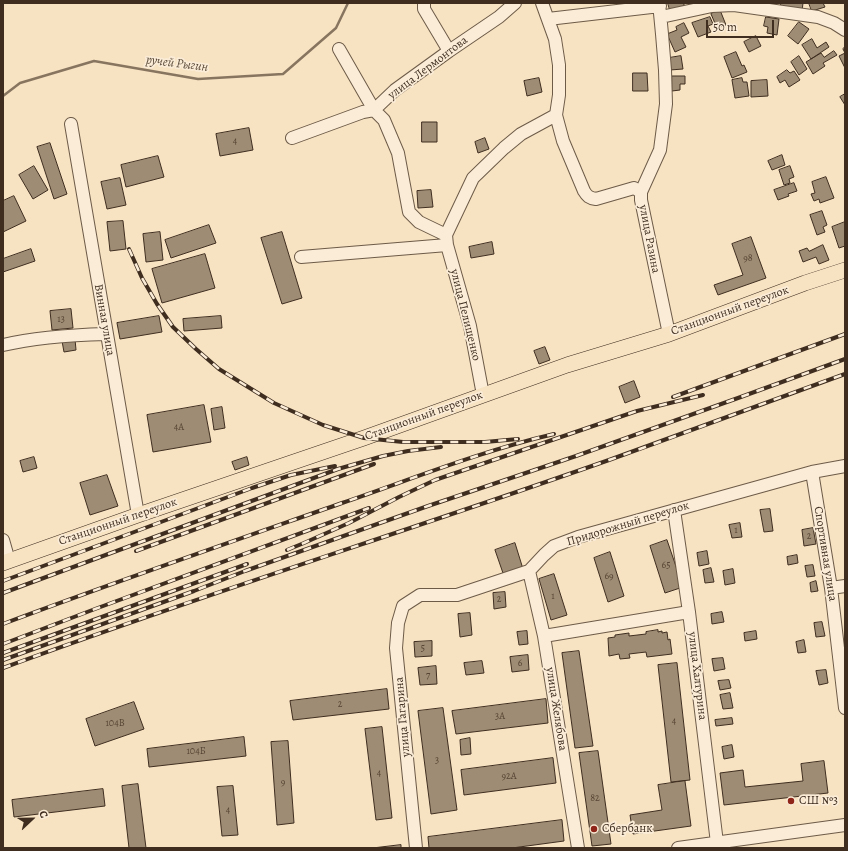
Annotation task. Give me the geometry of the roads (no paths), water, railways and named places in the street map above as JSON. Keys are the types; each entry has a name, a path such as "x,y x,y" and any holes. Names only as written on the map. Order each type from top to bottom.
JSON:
{"main road":[{"name":"Станционный переулок","path":"6,562 567,366 670,334 805,283 845,270"}],"street":[{"path":"424,3 424,9 449,51"},
{"name":"улица Лермонтова","path":"292,138 363,112 374,110 395,90 499,17 515,3"},
{"path":"542,3 555,39 559,65 559,95 556,115 563,141 584,191 591,199 596,199 634,188 641,192"},
{"path":"548,19 660,9 734,5 818,17 830,21 845,30"},
{"name":"улица Разина","path":"660,9 666,97 663,132 660,150 641,192 641,200 670,334"},
{"path":"339,49 374,110 384,120 398,153 409,212 419,222 446,240"},
{"path":"446,240 473,178 521,134 556,115"},
{"name":"Винная улица","path":"71,124 138,515"},
{"path":"301,257 446,240"},
{"name":"улица Пелищенко","path":"446,240 470,326 483,395"},
{"path":"3,345 44,337 106,334"},
{"name":"Придорожный переулок","path":"529,572 554,546 674,510 812,472 845,466"},
{"name":"Спортивная улица","path":"812,472 831,588 845,708"},
{"name":"улица Халтурина","path":"674,510 689,612 717,843"},
{"path":"3,540 6,562"},
{"name":"улица Гагарина","path":"416,848 396,648 398,623 403,606 420,595 456,595 529,572"},
{"name":"улица Желябова","path":"529,572 544,636 578,848"},
{"path":"831,588 845,586"},
{"path":"544,636 689,612"},
{"path":"678,848 845,825"}],"waterway":[{"name":"ручей Рыгин","path":"3,96 20,83 94,61 198,79 283,74 336,28 348,3"}],"railway":[{"path":"129,249 142,278 157,304 173,327 219,369 274,403 323,425 364,438 403,442 485,442 518,439"},
{"path":"673,397 845,334"},
{"path":"3,660 245,571 428,506 576,456 845,359"},
{"path":"3,668 154,614 609,460 845,374"},
{"path":"287,550 349,523 435,480 637,411 703,395"},
{"path":"3,624 447,466 554,434"},
{"path":"3,593 338,469 383,456 441,447"},
{"path":"136,551 374,464"},
{"path":"3,581 252,488 291,475 335,466"},
{"path":"3,644 369,508"},
{"path":"3,653 247,564"}],"place":[{"name":"СШ №3","path":"791,801"},
{"name":"Сбербанк","path":"594,829"}]}
